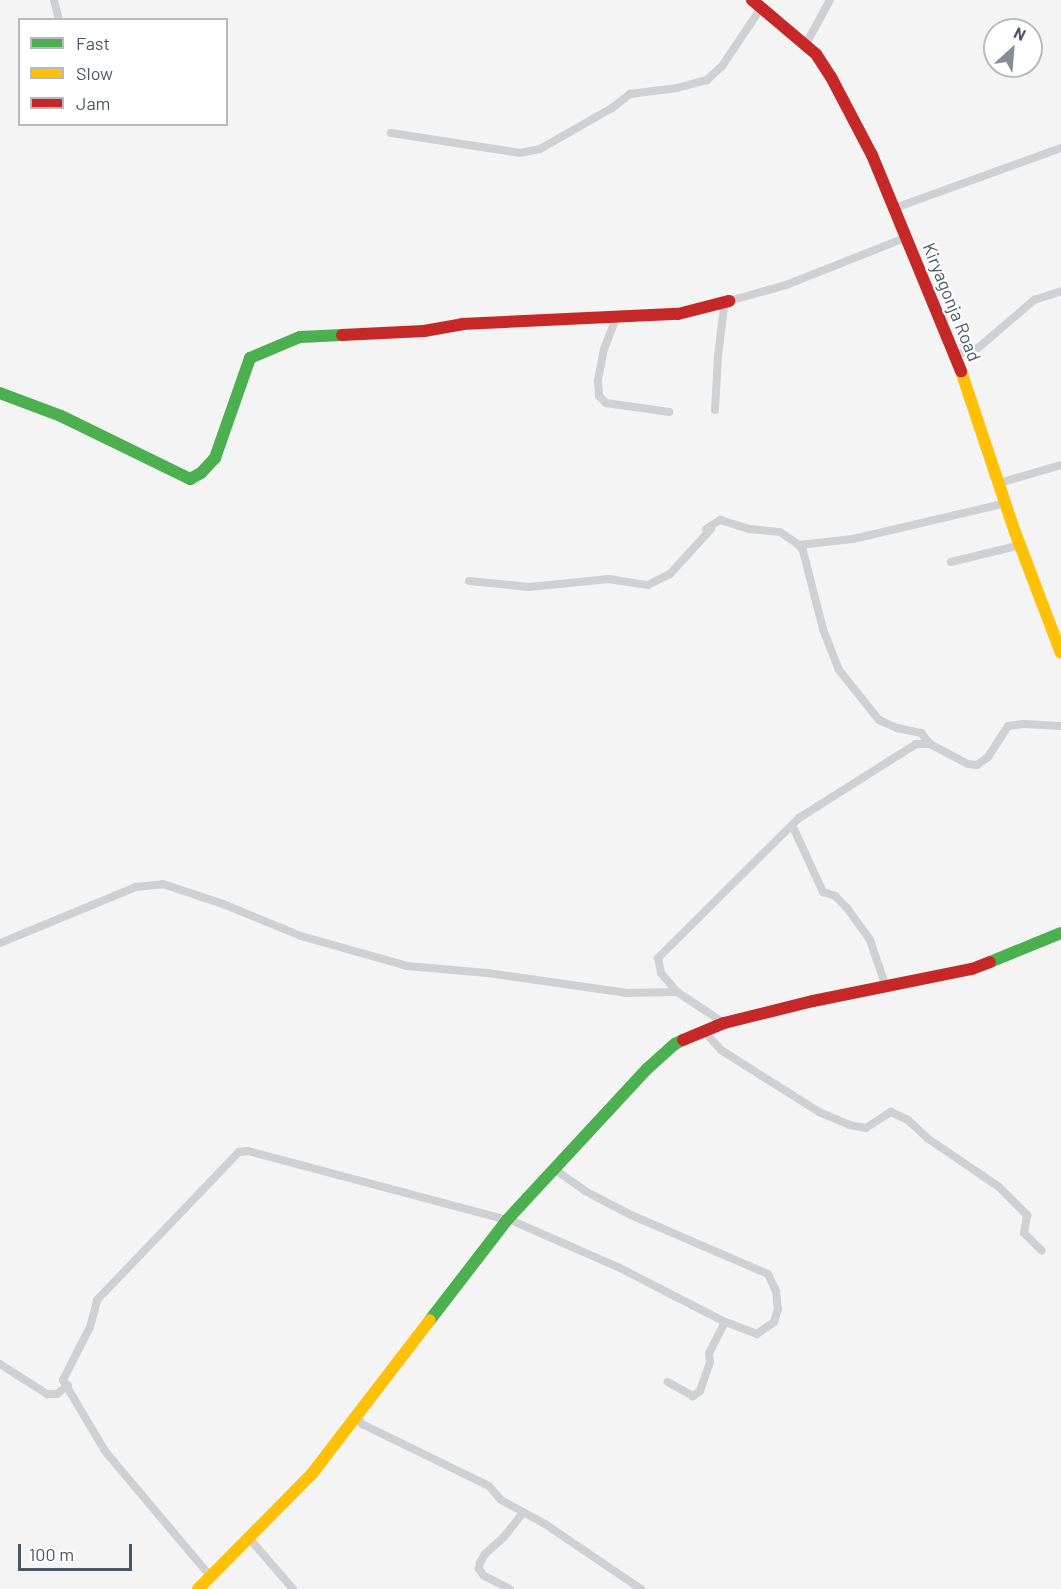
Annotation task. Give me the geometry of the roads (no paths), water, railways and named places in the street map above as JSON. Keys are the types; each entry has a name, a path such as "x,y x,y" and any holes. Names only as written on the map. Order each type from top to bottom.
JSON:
{"street":[{"path":"54,0 58,18"},
{"path":"806,44 830,0"},
{"path":"390,133 520,153 540,149 612,108 630,94 677,88 707,80 722,66 757,4"},
{"name":"Kiryagonja Road","path":"757,4 816,54 872,155 956,355 1006,503 1061,652"},
{"path":"894,208 1061,148"},
{"path":"0,393 61,416 190,479 201,473 215,458 250,358 300,337 424,331 462,324 687,313 786,285 907,237"},
{"path":"956,355 978,348 1034,300 1061,291"},
{"path":"715,410 724,306 729,302"},
{"path":"616,318 604,349 598,396 606,403 669,412"},
{"path":"999,483 1061,465"},
{"path":"799,545 853,539 1006,503"},
{"path":"469,581 530,587 609,579 648,585 670,574 692,546 720,520"},
{"path":"706,529 720,520 750,529 780,532 799,545 803,551 823,629 839,670 879,720 897,728 921,733 930,744 968,764 977,765 988,757 1008,726 1024,724 1061,726"},
{"path":"951,562 1021,545"},
{"path":"724,1023 677,992 658,966 658,958 663,951 793,827 799,818 916,744 930,744"},
{"path":"793,827 823,892 835,896 847,908 870,940 886,987"},
{"path":"0,943 136,887 163,884 223,904 301,936 407,966 488,974 626,993 677,992"},
{"path":"198,1589 310,1475 507,1220 647,1069 675,1044 724,1023 813,1001 972,969 1061,933"},
{"path":"704,1031 721,1050 819,1112 849,1125 866,1128 891,1112 908,1120 927,1138 999,1186 1027,1215 1024,1233 1042,1251"},
{"path":"211,1577 105,1451 63,1380 64,1374 90,1327 97,1300 239,1152 248,1151 507,1220 618,1267 724,1322 758,1334 774,1322 778,1309 776,1291 768,1274 751,1269 626,1212 585,1191 554,1169"},
{"path":"668,1382 693,1396 700,1391 710,1362 709,1353 724,1322"},
{"path":"0,1364 47,1394 57,1394 68,1385"},
{"path":"356,1414 362,1424 489,1486 501,1500 545,1524 641,1589"},
{"path":"510,1589 484,1576 479,1569 480,1563 485,1554 504,1537 523,1514"},
{"path":"249,1538 293,1589"}]}
